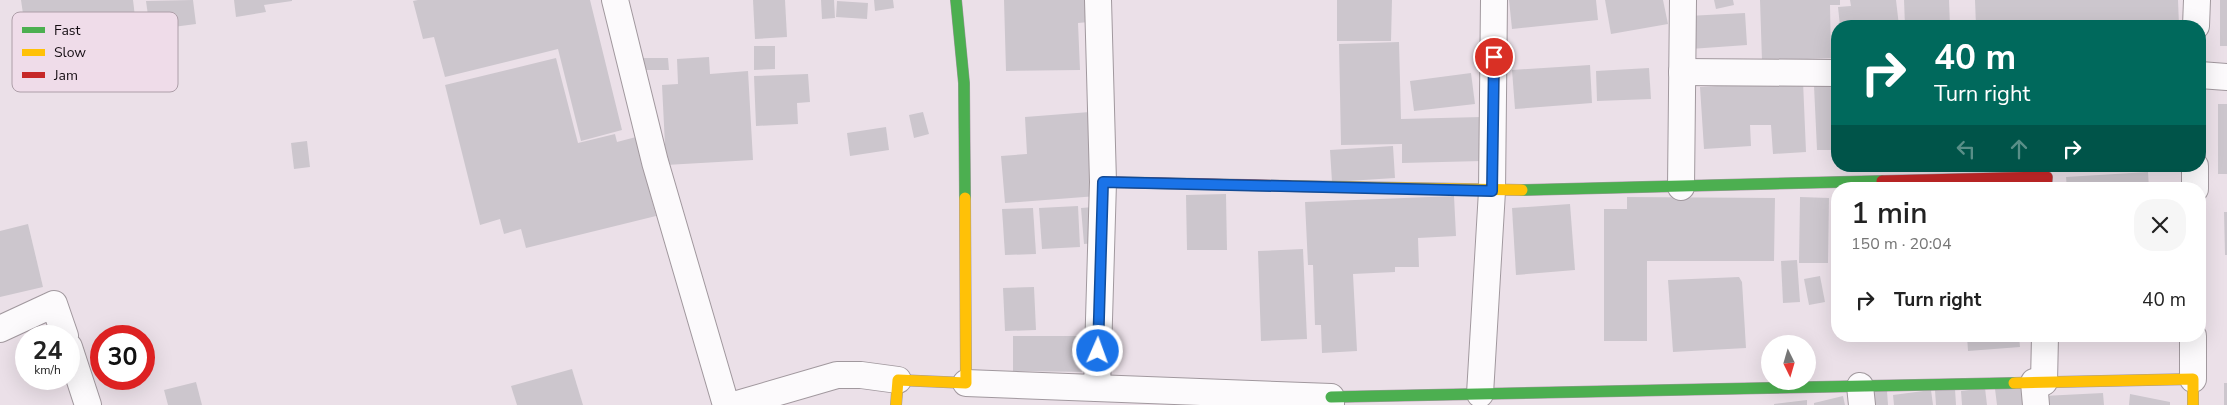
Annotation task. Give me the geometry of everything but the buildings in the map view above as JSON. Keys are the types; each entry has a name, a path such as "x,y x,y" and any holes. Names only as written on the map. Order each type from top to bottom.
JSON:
{"street":[{"path":"615,0 655,162 726,405"},
{"path":"956,0 964,83 966,383"},
{"path":"1097,388 1103,182 1098,0"},
{"path":"1473,398 1492,191 1494,0"},
{"path":"1681,187 1684,0"},
{"path":"2196,20 2197,0"},
{"path":"1682,72 1831,73"},
{"path":"2206,76 2227,77"},
{"path":"1864,182 2046,177 2046,182"},
{"path":"1103,182 1492,191 1831,183"},
{"path":"0,329 54,304 61,325"},
{"path":"2038,390 2043,342"},
{"path":"2193,342 2193,405"},
{"path":"734,405 837,375 862,375 897,393 966,383 1331,401 1861,395 2038,390 2193,379"},
{"path":"80,381 88,405"}],"traffic: fast":[{"path":"956,0 964,83 965,198"},
{"path":"1842,182 1882,181"},
{"path":"1522,190 1831,182"},
{"path":"1331,397 2014,383"}],"traffic: slow":[{"path":"1290,186 1522,190"},
{"path":"896,405 898,380 966,383 965,198"},
{"path":"2014,383 2193,379 2193,405"}],"traffic: jam":[{"path":"1882,181 2047,177 2047,182"},
{"path":"1103,182 1290,186"}],"route":[{"path":"1098,351 1103,182 1492,191 1494,57"}]}
